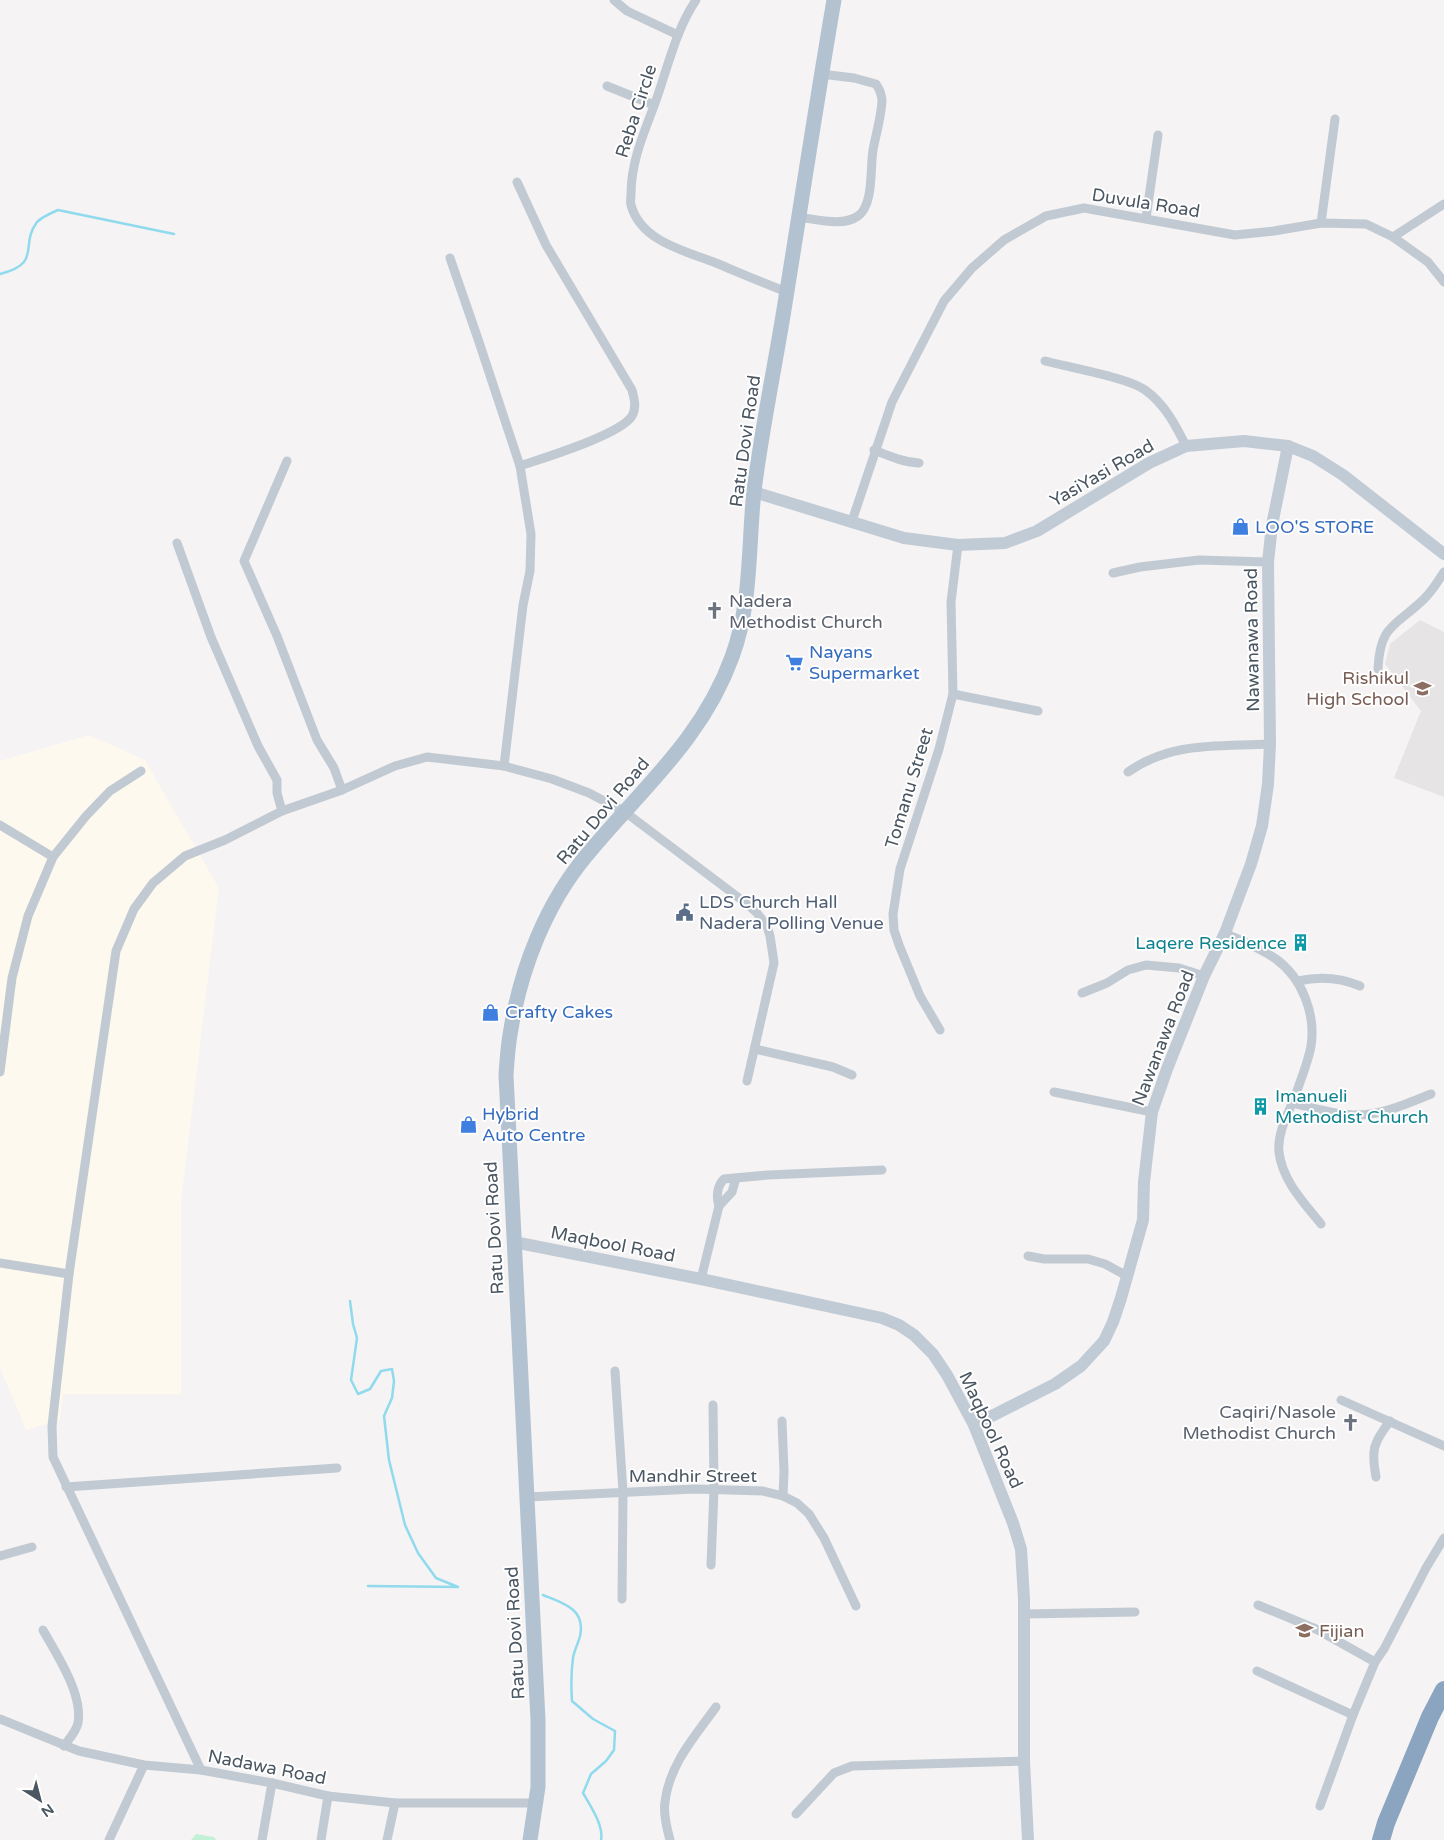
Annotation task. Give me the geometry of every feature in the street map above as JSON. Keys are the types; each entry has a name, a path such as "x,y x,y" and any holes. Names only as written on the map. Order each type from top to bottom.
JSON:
{"highway":[{"path":"1381,1840 1430,1717 1444,1690"},
{"path":"1392,1840 1394,1830 1444,1710"}],"main road":[{"name":"Ratu Dovi Road","path":"530,1840 538,1769 538,1720 506,1075 510,1029 520,986 532,949 557,898 584,858 678,753 709,708 732,657 742,624 748,591 754,492 834,0"}],"street":[{"path":"614,0 627,11 678,35"},
{"name":"Reba Circle","path":"696,0 678,35 636,152 631,186 631,205 640,223 652,235 678,250 715,262 787,292"},
{"path":"798,217 841,221 851,220 860,215 865,208 870,182 872,152 879,123 882,93 876,84 866,80 821,74"},
{"path":"607,86 654,105"},
{"path":"1321,223 1335,119"},
{"path":"1146,218 1158,134"},
{"path":"517,182 546,245 632,390 635,405 632,416 612,431 520,466"},
{"path":"1392,237 1444,204"},
{"name":"Duvula Road","path":"852,521 874,450 892,402 944,301 972,268 1004,240 1046,216 1084,208 1236,235 1274,232 1321,223 1366,224 1392,237 1428,262 1444,282"},
{"path":"450,258 520,466 531,534 530,571 523,605 504,766"},
{"path":"1044,361 1120,380 1144,389 1160,404 1175,424 1186,446"},
{"name":"YasiYasi Road","path":"754,492 904,538 958,545 1005,543 1037,532 1149,463 1186,446 1244,441 1288,446 1313,456 1343,475 1444,554"},
{"name":"Nawanawa Road","path":"974,1425 1055,1384 1081,1366 1104,1341 1113,1322 1143,1220 1144,1182 1152,1112 1204,976 1225,933 1262,826 1268,784 1270,744 1268,562 1272,525 1288,446"},
{"path":"874,450 894,458 919,463"},
{"path":"287,461 244,561 277,636 317,740 334,768 342,790"},
{"path":"177,543 212,637 258,746 276,780 282,811"},
{"name":"Tomanu Street","path":"940,1030 920,996 899,946 894,930 893,914 900,869 939,749 953,694 951,602 958,545"},
{"path":"1113,573 1140,567 1199,560 1268,562"},
{"path":"1378,669 1380,646 1385,635 1396,622 1425,598 1444,572"},
{"path":"953,694 1038,711"},
{"path":"1128,772 1142,762 1178,750 1196,747 1270,744"},
{"path":"201,1770 53,1457 52,1426 69,1274 116,951 134,909 153,883 185,856 225,840 282,811 342,790 395,766 426,757 504,766 552,779 589,792 626,812 747,904 766,926 770,936 774,963 747,1082"},
{"path":"0,1072 12,978 28,916 53,858 86,816 110,791 142,771"},
{"path":"0,824 53,858"},
{"path":"1225,933 1276,959 1298,981 1306,998 1312,1031 1311,1046 1279,1139 1282,1166 1300,1196 1321,1224"},
{"path":"1082,993 1107,983 1128,970 1146,965 1179,968 1204,976"},
{"path":"1298,981 1315,978 1333,978 1348,980 1360,986"},
{"path":"755,1049 833,1067 852,1075"},
{"path":"1054,1092 1152,1112"},
{"path":"1292,1103 1354,1115 1379,1112 1431,1094"},
{"path":"701,1279 719,1206 717,1197 722,1181 726,1178 882,1170"},
{"path":"719,1206 732,1192 736,1178"},
{"name":"Maqbool Road","path":"514,1242 701,1279 882,1318 900,1325 914,1334 933,1354 947,1375 974,1425 1021,1548 1024,1614 1024,1761 1028,1840"},
{"path":"1028,1256 1044,1259 1088,1259 1105,1264 1127,1276"},
{"path":"0,1263 69,1274"},
{"path":"615,1371 622,1492 622,1599"},
{"path":"1342,1400 1444,1446"},
{"path":"711,1565 714,1489 713,1405"},
{"path":"782,1421 783,1496"},
{"path":"1376,1477 1373,1451 1380,1434 1390,1421"},
{"path":"66,1488 336,1468"},
{"name":"Mandhir Street","path":"527,1497 714,1489 763,1491 783,1496 797,1503 809,1514 824,1538 856,1606"},
{"path":"1320,1806 1353,1715 1376,1662 1444,1538"},
{"path":"0,1556 32,1547"},
{"path":"1258,1605 1316,1629 1376,1662"},
{"path":"1024,1614 1135,1612"},
{"path":"43,1630 64,1669 78,1705 77,1724 74,1733 64,1746"},
{"path":"1257,1671 1353,1715"},
{"path":"670,1840 665,1802 672,1774 684,1751 716,1707"},
{"name":"Nadawa Road","path":"0,1720 79,1751 144,1766 201,1770 272,1783 328,1796 395,1803 535,1803"},
{"path":"796,1814 834,1773 852,1766 1024,1761"},
{"path":"109,1840 144,1766"},
{"path":"262,1840 272,1783"},
{"path":"321,1840 328,1796"},
{"path":"387,1840 395,1803"}],"shaded area":[{"name":"Rishikul High School","path":"1420,620 1444,632 1444,797 1394,778 1421,711 1385,664 1390,644"},
{"path":"89,735 145,760 219,888 181,1202 181,1394 63,1394 60,1420 26,1430 0,1368 0,761"}],"green space":[{"path":"196,1834 214,1837 216,1840 191,1840"}],"waterway":[{"path":"0,274 21,265 26,259 32,231 37,222 58,210 174,234"},
{"path":"350,1301 357,1338 351,1380 358,1394 370,1389 381,1371 392,1369 394,1381 392,1398 384,1416 389,1460 405,1525 418,1553 436,1578 458,1587 368,1586"},
{"path":"543,1595 565,1604 580,1619 580,1636 572,1664 572,1701 593,1719 615,1731 614,1750 606,1761 591,1774 583,1793 593,1809 598,1822 601,1840"}],"place":[{"name":"LOO'S STORE","path":"1241,527"},
{"name":"Nadera Methodist Church","path":"715,611"},
{"name":"Nayans Supermarket","path":"795,662"},
{"name":"Rishikul High School","path":"1423,688"},
{"name":"LDS Church Hall Nadera Polling Venue","path":"685,912"},
{"name":"Laqere Residence","path":"1301,943"},
{"name":"Crafty Cakes","path":"491,1012"},
{"name":"Imanueli Methodist Church","path":"1261,1106"},
{"name":"Hybrid Auto Centre","path":"468,1124"},
{"name":"Caqiri/Nasole Methodist Church","path":"1350,1422"},
{"name":"Fijian","path":"1305,1631"}]}
